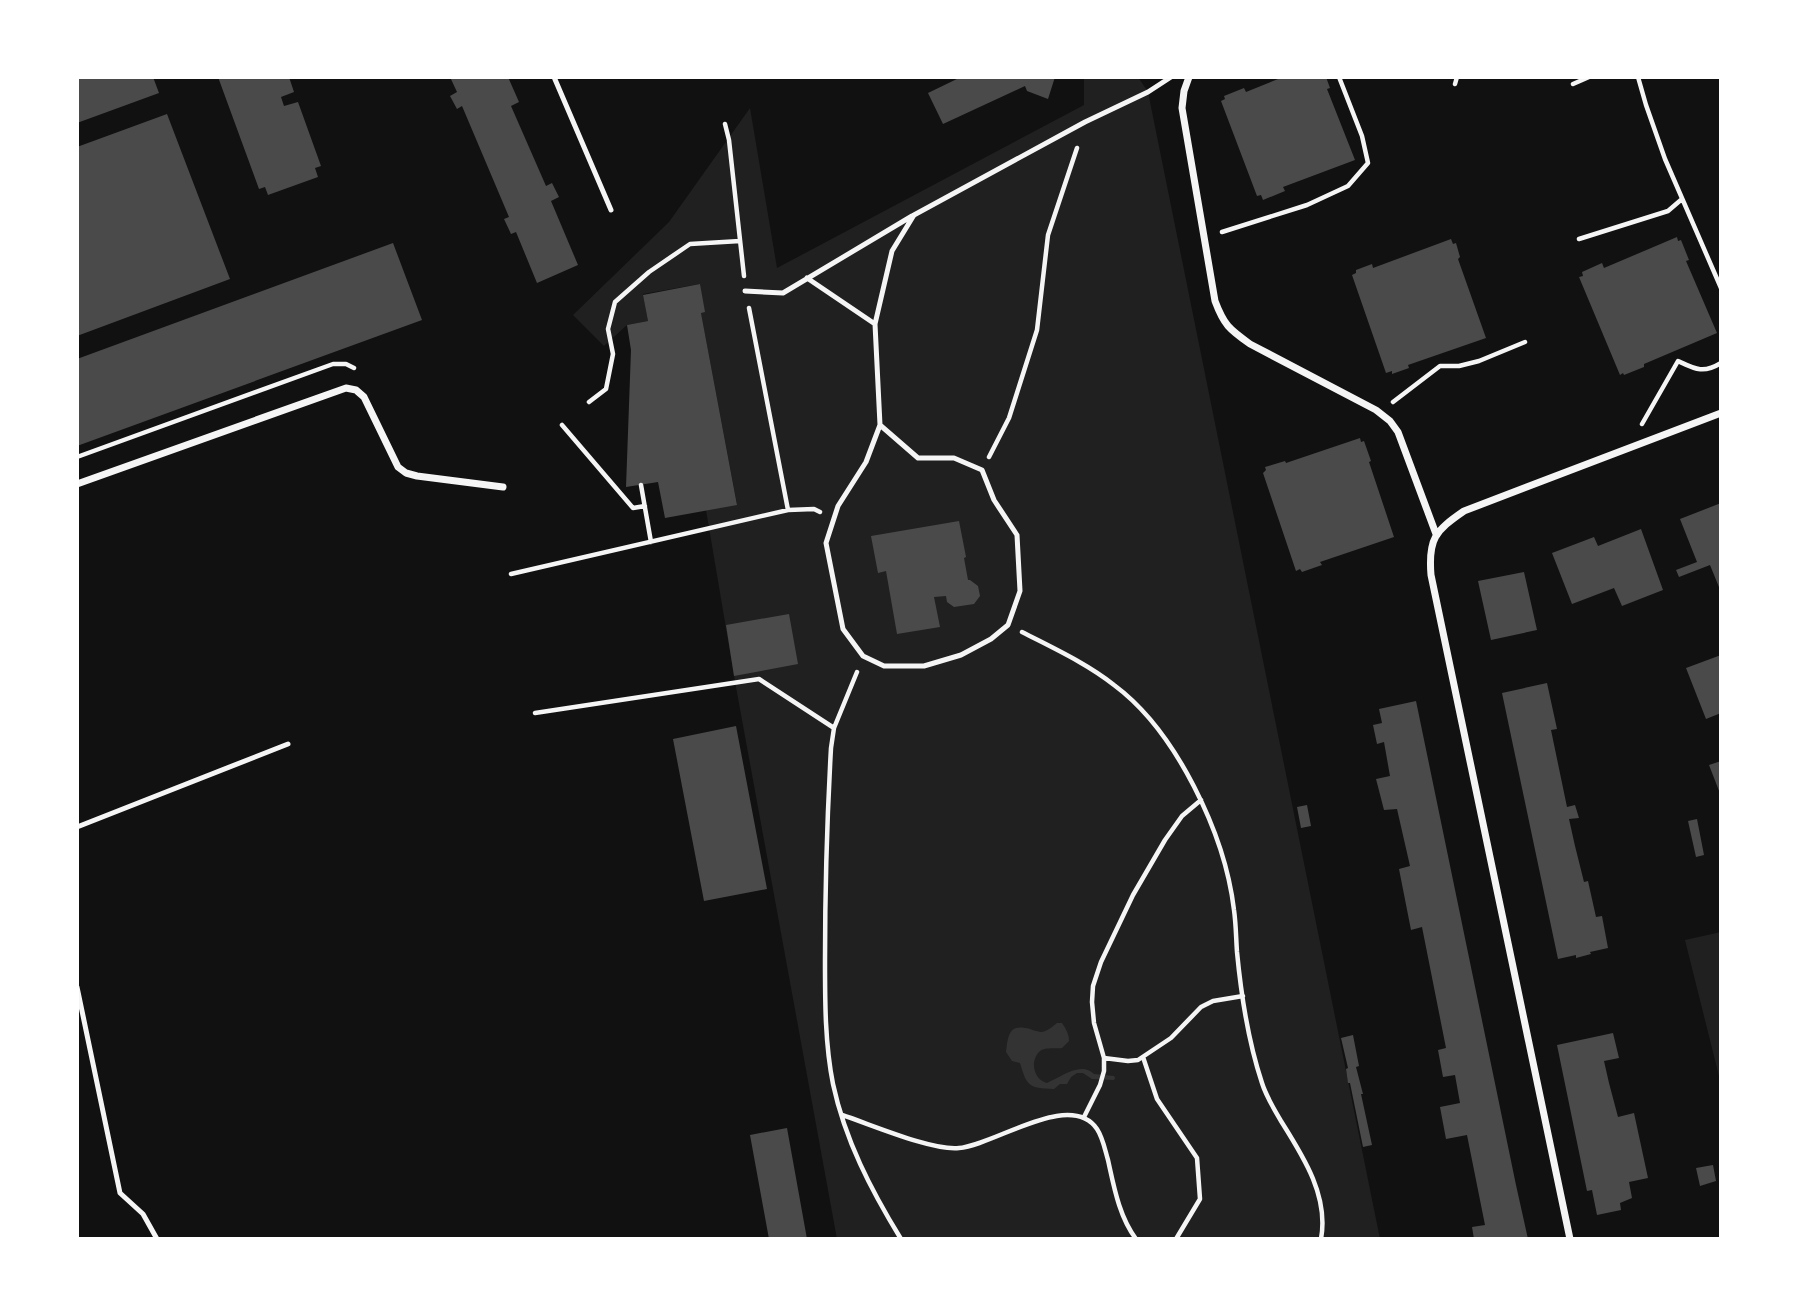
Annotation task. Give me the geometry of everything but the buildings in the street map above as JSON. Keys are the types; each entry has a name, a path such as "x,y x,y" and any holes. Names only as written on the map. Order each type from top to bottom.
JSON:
{"street":[{"path":"1189,77 1182,108 1215,301 1222,320 1250,344 1391,421 1398,432 1436,534"},
{"path":"77,484 346,388 356,390 364,397 398,467 407,473 503,487"},
{"path":"1570,1239 1431,575 1431,548 1436,534 1464,511 1721,413"}],"lane":[{"path":"554,77 611,211"},
{"path":"746,291 782,293 915,215 1085,122 1148,92 1171,77"},
{"path":"880,425 918,458 954,458 982,470 994,500 1017,535 1020,590 1008,625 991,639 961,655 924,666 884,666 863,656 844,629 826,542 838,506 866,461 880,425 875,324 892,251 915,215"},
{"path":"807,278 875,324"},
{"path":"77,827 288,744"},
{"path":"77,987 120,1193 143,1214 157,1239"}],"path":[{"path":"1205,237 1307,205 1348,186 1368,163 1362,136 1339,77"},
{"path":"1455,84 1457,77"},
{"path":"1573,83 1588,77"},
{"path":"1638,77 1665,159 1721,288"},
{"path":"725,124 746,291 788,510"},
{"path":"982,470 1009,418 1037,330 1048,235 1075,153"},
{"path":"1579,239 1668,211 1682,199"},
{"path":"589,402 606,389 613,354 608,329 615,302 649,272 690,244 740,241"},
{"path":"1379,413 1440,366 1459,366 1479,361 1525,342"},
{"path":"1638,444 1643,420 1678,362 1697,370 1715,367 1721,363"},
{"path":"562,425 633,508 645,506"},
{"path":"641,485 651,542"},
{"path":"512,574 788,510 814,509 834,518"},
{"path":"1008,625 1085,665 1116,686 1162,734 1201,800 1226,868 1234,908 1243,996 1256,1065 1263,1088 1304,1158 1317,1189 1321,1239"},
{"path":"863,656 834,728 831,748 825,986 828,1052 833,1083 850,1143 863,1174 901,1239"},
{"path":"536,713 759,679 834,728"},
{"path":"1084,1117 1104,1071 1104,1058 1094,1023 1092,1002 1093,986 1101,962 1133,895 1165,840 1182,816 1201,800"},
{"path":"1104,1058 1138,1060 1171,1038 1201,1007 1213,1001 1243,996"},
{"path":"1143,1057 1157,1099 1197,1158 1200,1199 1176,1239"},
{"path":"841,1114 923,1143 958,1149 982,1143 1036,1121 1060,1115 1084,1117 1097,1129 1119,1206 1136,1239"}],"shaded area":[{"path":"1084,77 1138,77 1148,92 1380,1239 837,1239 706,510 737,504 701,313 700,284 643,294 648,321 627,325 604,346 573,315 669,222 750,108 777,268 1084,105"},
{"path":"1721,932 1721,1084 1685,940"},
{"path":"1062,1023 1069,1041 1062,1048 1040,1051 1034,1065 1039,1078 1047,1083 1071,1071 1083,1069 1094,1074 1114,1076 1114,1080 1092,1079 1083,1073 1077,1073 1067,1084 1060,1084 1054,1089 1039,1088 1027,1081 1020,1063 1012,1061 1006,1052 1011,1032 1023,1028 1042,1032"}]}
